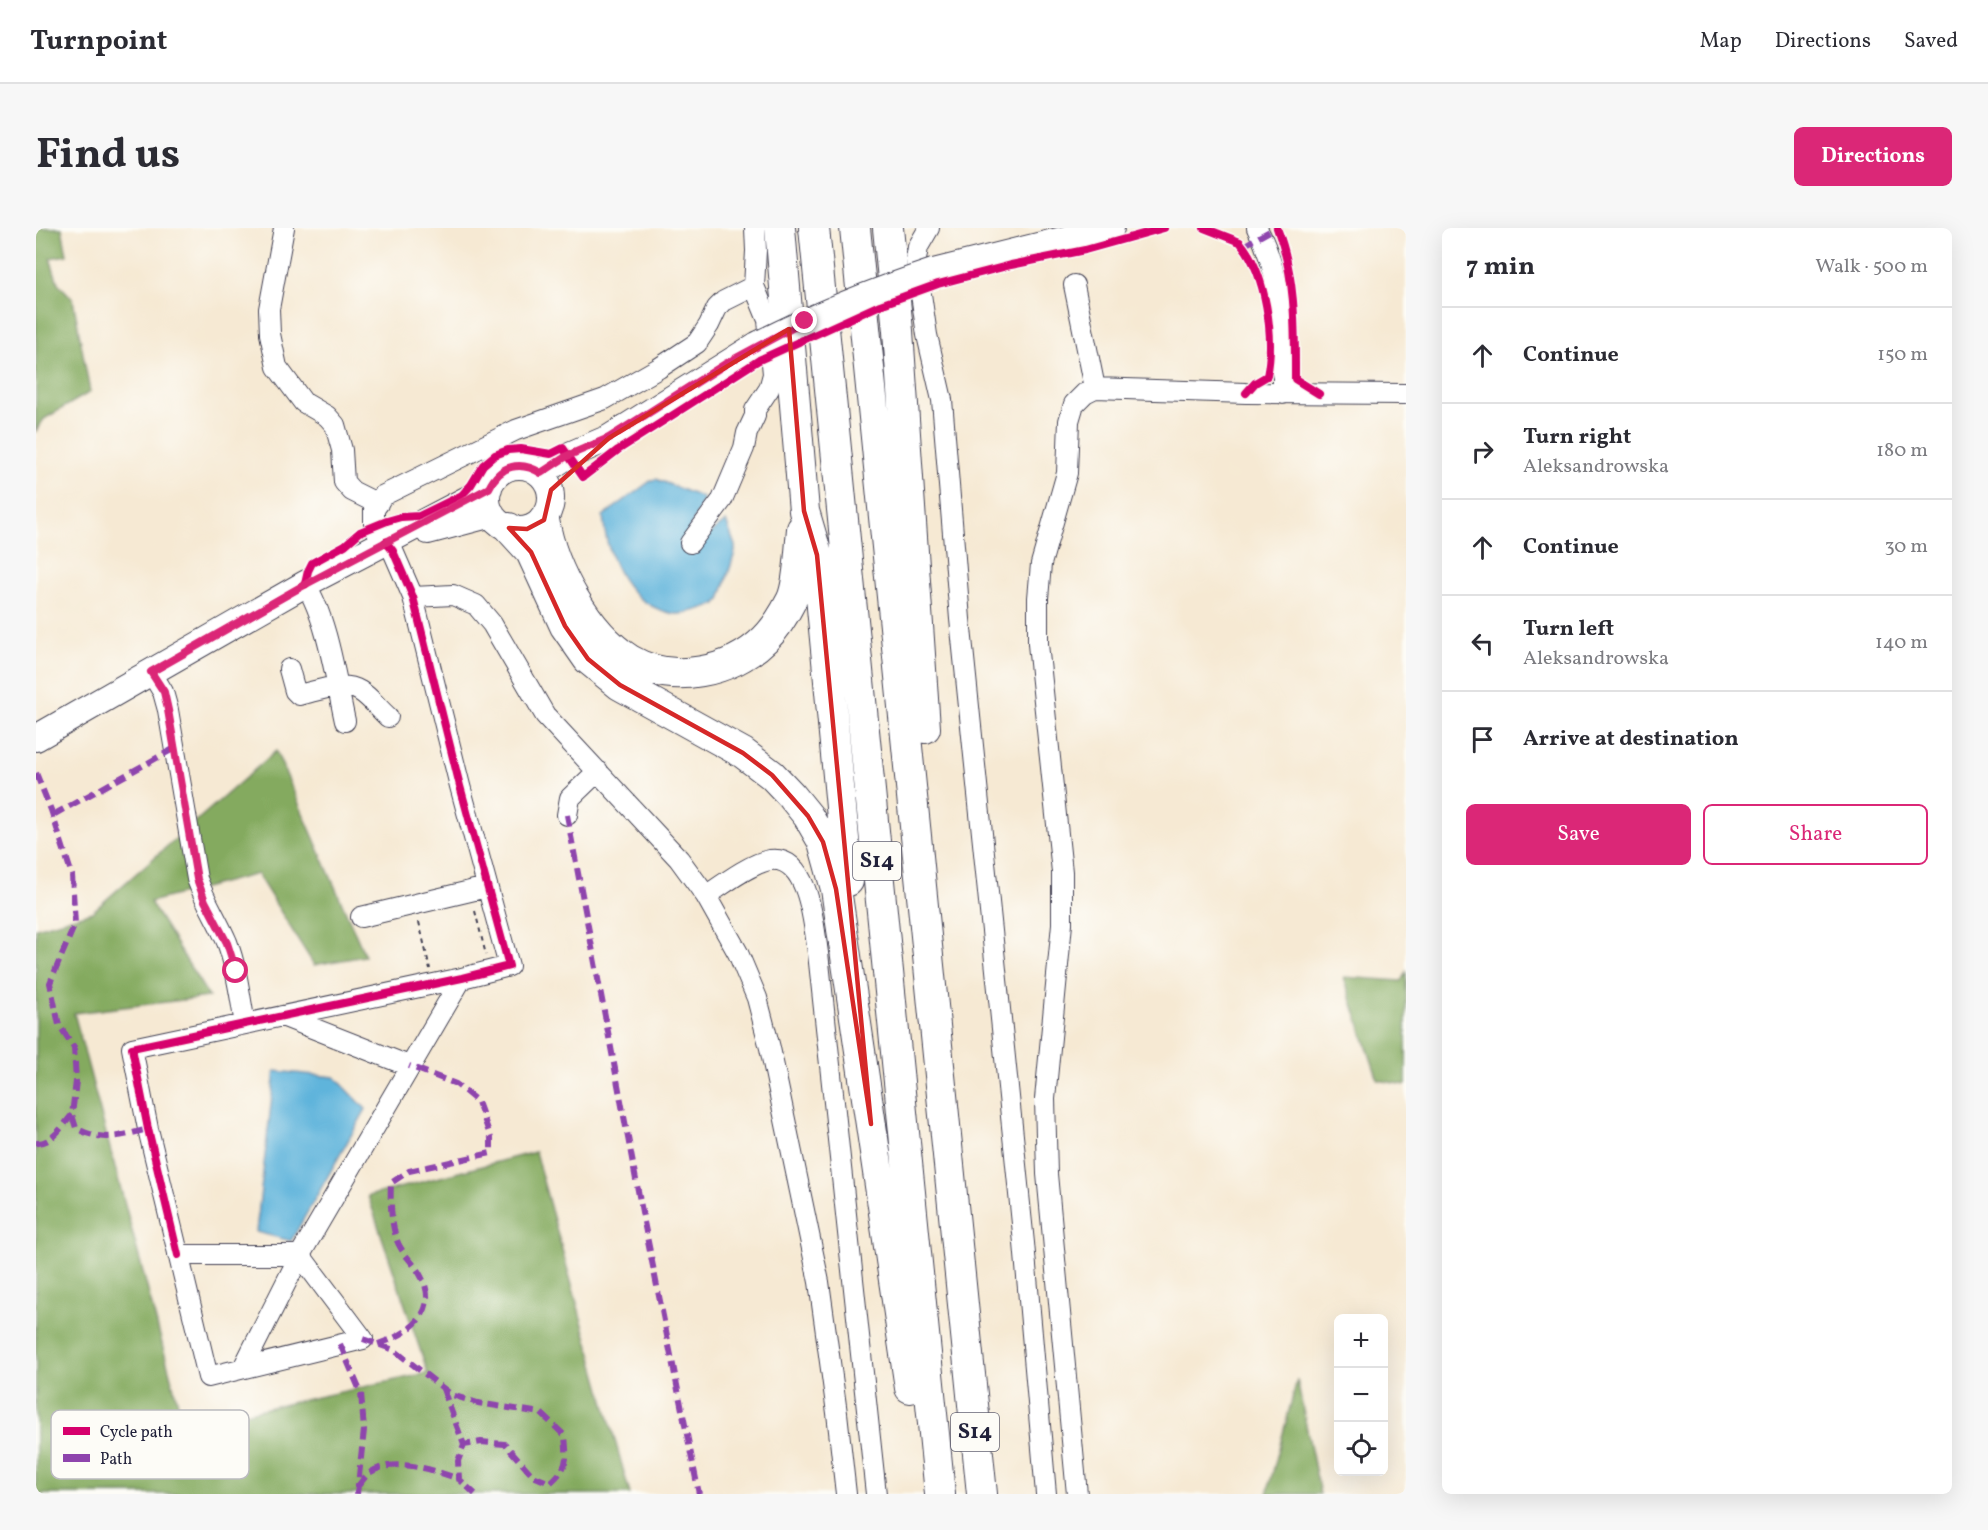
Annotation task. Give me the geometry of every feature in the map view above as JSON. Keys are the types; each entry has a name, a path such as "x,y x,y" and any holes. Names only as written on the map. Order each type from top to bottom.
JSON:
{"highway":[{"path":"780,228 804,511 817,555 871,1124"},
{"name":"S14","path":"814,228 940,1494"},
{"name":"S14","path":"855,228 982,1494"},
{"path":"888,228 898,331 925,725 929,968"},
{"path":"898,331 903,228"},
{"path":"544,520 546,533 572,598 600,634 631,660 655,670 676,673 705,672 730,663 766,639 792,599 804,511"},
{"path":"500,521 531,552 565,626 588,659 620,685 743,753 772,775 808,816 823,842 836,889 927,1494"}],"main road":[{"path":"546,482 577,469 609,438 757,345 837,307 880,289 933,272 1111,228"},
{"path":"522,465 532,468 546,482 552,501 549,511 544,520 527,529 518,530 500,521 487,497 493,478 511,466 522,465"},
{"path":"36,738 306,584 489,488"},
{"path":"386,542 500,521"}],"street":[{"path":"284,228 269,309 270,334 277,367 303,402 327,416 335,425 340,442 344,482 352,491 378,504"},
{"path":"690,543 722,500 744,448 755,411 769,389 773,374 768,320 754,286 755,228"},
{"path":"929,228 918,247 916,260 927,335 942,400 960,619 1024,1243 1046,1494"},
{"path":"1257,228 1273,265 1280,302 1284,394"},
{"path":"1074,285 1095,388"},
{"path":"300,1255 363,1339 208,1377 148,1129 132,1048 509,966 479,889 413,597 393,550 374,527 374,510 382,496 396,488 516,430 605,399 659,368 697,343 717,308 724,301 754,286"},
{"path":"1077,1494 1047,1174 1045,1099 1062,924 1062,872 1038,644 1041,564 1067,473 1069,422 1074,404 1085,393 1095,388 1284,394 1406,394"},
{"path":"306,584 315,598 345,721"},
{"path":"413,597 453,595 476,605 492,624 545,715 679,859 706,896 738,953 757,998 770,1048 819,1282 846,1494"},
{"path":"289,669 299,695 342,686 359,691 388,717"},
{"path":"151,672 164,692 197,879 205,901 227,943 236,971 245,1024"},
{"path":"567,815 570,798 597,771"},
{"path":"706,896 769,860 781,860 795,869 804,883 818,953 876,1494"},
{"path":"361,917 479,889"},
{"path":"243,1368 300,1255 462,978"},
{"path":"282,1016 409,1066"},
{"path":"178,1255 300,1255"}],"path":[{"path":"479,889 489,972"},
{"path":"415,904 433,984"}],"highlighted area":[{"path":"789,329 804,511 817,555 871,1124 836,889 823,842 808,816 772,775 743,753 620,685 588,659 565,626 531,552 509,528 527,529 544,520 551,490 609,438"}],"green space":[{"path":"36,228 62,228 67,255 50,258 58,283 73,299 90,392 44,419 36,431"},
{"path":"276,751 365,956 314,965 257,874 150,902 209,997 74,1013 180,1410 51,1410 51,1479 249,1479 249,1412 428,1373 368,1196 535,1152 630,1494 36,1494 36,928 92,912"},
{"path":"1406,972 1406,1085 1378,1080 1344,977 1401,981"},
{"path":"1297,1380 1320,1494 1267,1494"}],"water":[{"path":"656,479 703,498 682,545 689,550 726,521 735,552 720,600 716,604 679,614 658,609 632,591 615,564 609,549 603,516"},
{"path":"275,1071 335,1077 366,1109 291,1241 256,1232"}],"marked path":[{"path":"1243,246 1275,228"},
{"path":"53,815 175,748"},
{"path":"36,773 51,810 72,875 75,924 50,983 59,1025 74,1047 76,1081 72,1115 76,1128 103,1137 120,1136 148,1129"},
{"path":"567,815 643,1217 699,1494"},
{"path":"378,1344 400,1335 418,1321 427,1302 422,1278 398,1243 392,1213 391,1183 409,1171 491,1153 491,1138 478,1102 456,1084 409,1066"},
{"path":"36,1143 47,1141 72,1115"},
{"path":"363,1339 394,1350 452,1395 478,1403 541,1413 565,1436 564,1467 550,1483 533,1476 505,1444 481,1442 464,1445 458,1461 459,1479 475,1494"},
{"path":"340,1344 361,1393 364,1430 357,1494"},
{"path":"443,1389 464,1445"},
{"path":"358,1486 371,1472 403,1465 415,1466 459,1479"}],"cycle path":[{"path":"305,584 312,563 345,545 360,532 401,517 419,516 462,495 483,465 495,455 508,450 521,449 551,454 563,448 583,477 618,450 759,360 880,305 938,284 1011,265 1085,250 1164,228"},
{"path":"1204,228 1240,242 1249,255 1262,288 1269,325 1267,376 1255,383 1246,393"},
{"path":"1277,228 1291,284 1295,379 1319,394"},
{"path":"178,1255 148,1129 132,1048 509,966 460,786 413,597 393,551 386,542"}],"route":[{"path":"236,971 227,943 205,901 197,879 168,710 164,692 151,672 306,584 489,488 493,478 501,471 511,466 522,465 541,473 567,456 609,438 757,345 805,321"}]}
